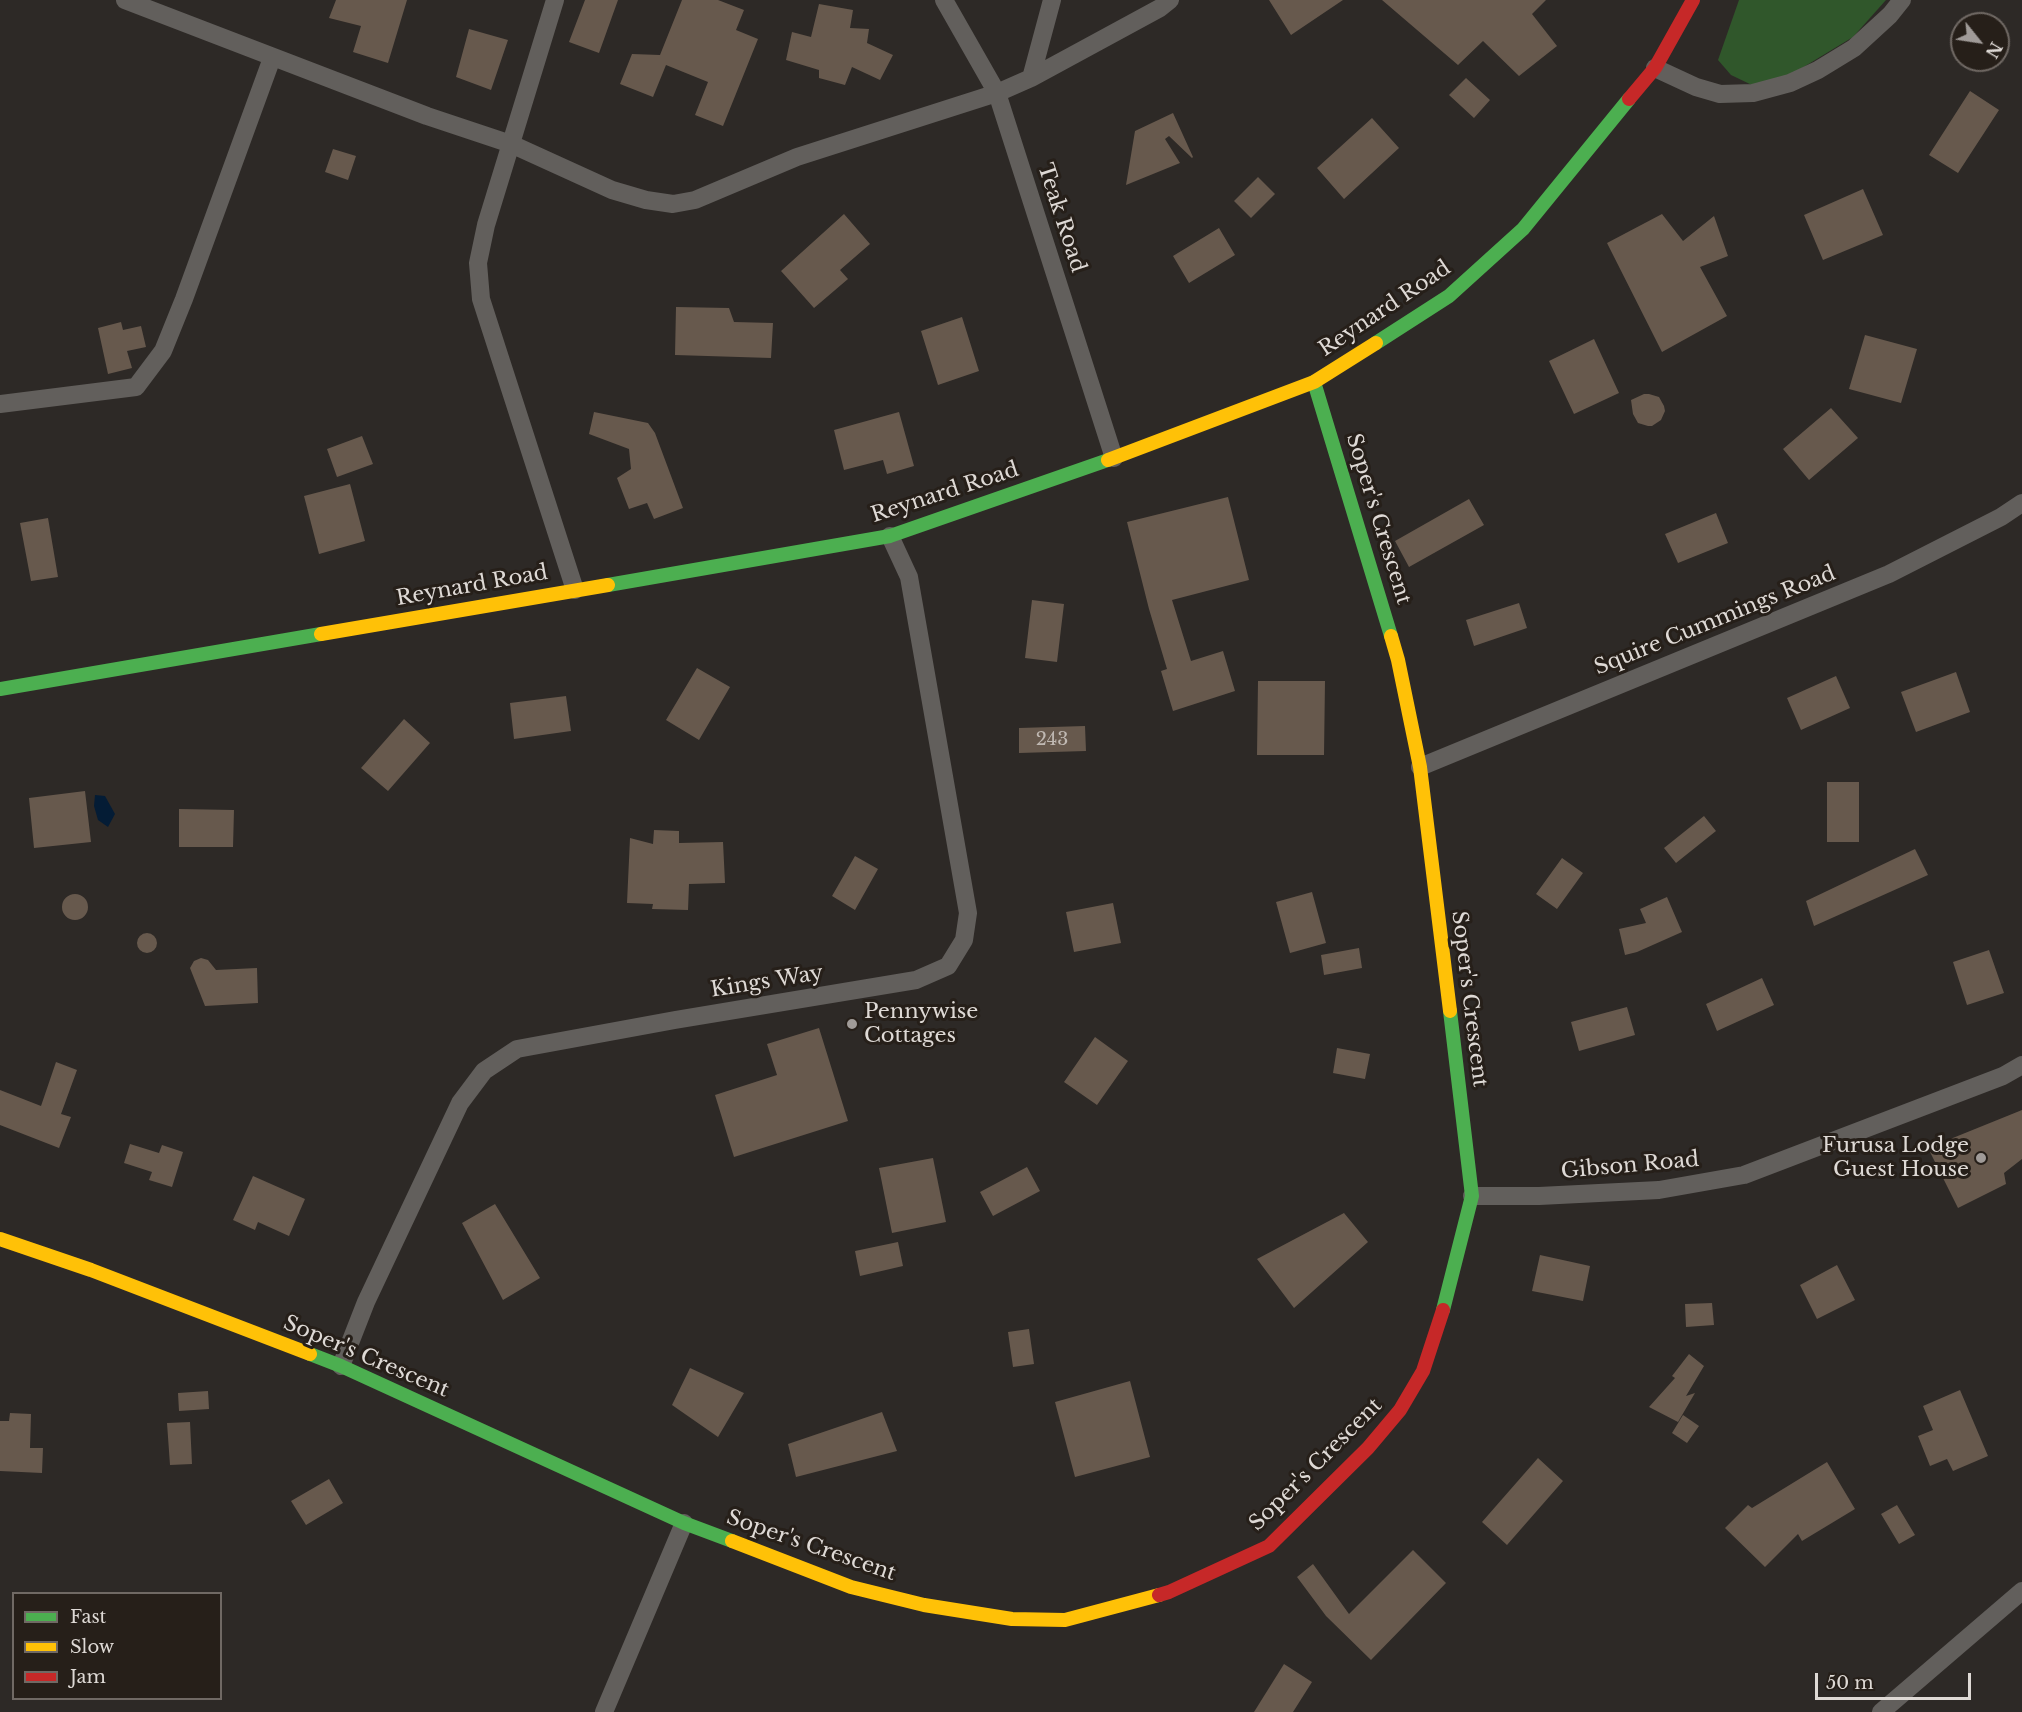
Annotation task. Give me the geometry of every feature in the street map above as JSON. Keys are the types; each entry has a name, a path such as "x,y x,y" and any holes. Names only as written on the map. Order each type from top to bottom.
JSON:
{"street":[{"path":"125,0 427,116 511,144 612,190 646,200 673,204 695,200 797,157 997,93 1031,78 1161,3"},
{"path":"555,0 486,225 478,263 481,299 575,590"},
{"name":"Teak Road","path":"944,0 997,93 1114,458"},
{"path":"1031,78 1052,0"},
{"name":"Reynard Road","path":"0,689 890,537 1114,458 1314,382 1449,296 1523,229 1655,68 1693,0"},
{"path":"1655,68 1696,87 1720,94 1753,93 1790,83 1818,70 1854,48 1890,15 1902,0"},
{"path":"0,404 136,387 163,351 272,58"},
{"name":"Soper's Crescent","path":"0,1239 91,1270 341,1366 684,1523 852,1587 924,1605 1012,1619 1065,1620 1169,1592 1269,1546 1368,1448 1400,1410 1423,1371 1443,1312 1472,1196 1420,767 1389,626 1314,382"},
{"name":"Squire Cummings Road","path":"1420,767 1889,574 2001,517 2022,503"},
{"name":"Kings Way","path":"341,1366 366,1302 460,1103 484,1071 517,1049 916,980 948,966 964,940 968,913 909,577 890,537"},
{"name":"Gibson Road","path":"1472,1196 1539,1196 1659,1190 1744,1175 2003,1076 2022,1065"},
{"path":"604,1712 684,1523"},
{"path":"1881,1712 2022,1592"}],"green space":[{"path":"1739,0 1886,0 1853,37 1792,74 1754,86 1731,75 1718,60"}],"water":[{"path":"95,795 105,796 115,814 108,827 98,820 94,806"}],"building":[{"path":"336,0 407,0 388,63 353,52 361,26 329,18"},
{"path":"585,0 618,0 599,53 569,42"},
{"path":"682,0 718,0 744,10 736,30 758,39 723,126 695,115 708,82 666,65 653,97 620,84 632,54 660,55"},
{"path":"1269,0 1343,0 1291,35"},
{"path":"1382,0 1546,0 1532,14 1557,46 1519,76 1483,41 1458,65"},
{"path":"819,4 853,10 850,28 869,29 867,43 893,55 880,80 852,67 845,85 819,78 819,70 786,60 792,32 811,37"},
{"path":"469,29 508,40 491,90 456,77"},
{"path":"1466,78 1490,100 1474,118 1449,95"},
{"path":"1970,91 1999,110 1958,173 1929,155"},
{"path":"1173,113 1193,157 1169,136 1165,139 1180,163 1126,185 1135,131"},
{"path":"1372,118 1399,148 1344,199 1317,168"},
{"path":"333,149 356,156 348,180 325,172"},
{"path":"1258,177 1275,194 1251,218 1234,201"},
{"path":"1863,189 1883,235 1823,260 1804,215"},
{"path":"844,214 870,244 840,270 848,279 814,308 781,271"},
{"path":"1662,214 1683,241 1714,216 1728,256 1700,267 1727,316 1662,352 1607,243"},
{"path":"1219,228 1235,255 1189,283 1173,256"},
{"path":"676,307 729,308 734,322 773,323 771,358 675,355"},
{"path":"962,317 979,371 938,385 921,331"},
{"path":"121,322 123,330 141,326 146,347 127,351 132,368 108,374 98,328"},
{"path":"1865,335 1917,349 1901,403 1849,389"},
{"path":"1594,339 1619,393 1574,414 1549,361"},
{"path":"1644,394 1659,397 1664,406 1665,411 1661,420 1652,426 1638,423 1633,414 1631,400"},
{"path":"1831,408 1858,438 1809,480 1783,449"},
{"path":"594,412 648,423 655,433 683,508 654,519 647,503 629,509 617,478 631,469 629,449 589,434"},
{"path":"899,412 914,466 887,474 883,460 844,470 834,430"},
{"path":"362,436 373,464 337,477 327,449"},
{"path":"350,484 365,541 319,554 304,496"},
{"path":"1228,497 1249,580 1172,600 1191,661 1223,651 1235,691 1173,711 1161,671 1167,669 1127,522"},
{"path":"1469,499 1484,525 1409,567 1395,541"},
{"path":"1716,513 1728,543 1678,563 1665,534"},
{"path":"48,518 58,577 31,581 20,523"},
{"path":"1032,600 1064,604 1057,662 1025,658"},
{"path":"1519,603 1527,628 1474,646 1466,620"},
{"path":"697,668 730,687 699,740 666,720"},
{"path":"1956,672 1970,712 1916,732 1901,692"},
{"path":"1836,676 1850,708 1801,730 1787,698"},
{"path":"1258,681 1325,681 1324,755 1257,755"},
{"path":"566,696 571,731 514,739 510,703"},
{"path":"404,719 430,743 388,791 361,768"},
{"path":"1085,726 1086,751 1019,753 1019,728"},
{"path":"1827,782 1859,782 1859,842 1827,842"},
{"path":"85,791 91,842 34,848 29,798"},
{"path":"179,809 234,810 233,847 179,847"},
{"path":"1704,816 1716,831 1676,863 1664,848"},
{"path":"654,830 679,831 679,843 723,842 725,883 689,884 688,910 652,909 653,904 627,903 630,838 653,844"},
{"path":"1915,849 1928,875 1814,926 1806,901"},
{"path":"855,856 878,869 855,910 832,896"},
{"path":"1562,858 1583,873 1557,909 1536,894"},
{"path":"1312,892 1326,943 1290,953 1276,902"},
{"path":"75,894 84,898 88,907 84,916 75,920 66,916 62,907 66,898"},
{"path":"1667,897 1682,932 1625,955 1619,929 1646,923 1640,909"},
{"path":"1113,903 1121,943 1074,952 1066,912"},
{"path":"147,933 154,936 157,943 154,950 147,953 140,950 137,943 140,936"},
{"path":"1359,948 1362,968 1324,975 1321,955"},
{"path":"1989,950 2004,993 1967,1005 1953,962"},
{"path":"201,958 208,960 216,970 257,968 258,1003 205,1006 190,968 194,961"},
{"path":"1762,978 1774,1005 1717,1031 1706,1004"},
{"path":"1627,1007 1635,1035 1579,1051 1571,1022"},
{"path":"819,1028 848,1121 734,1157 715,1095 777,1075 767,1044"},
{"path":"1095,1037 1128,1061 1097,1105 1064,1082"},
{"path":"1337,1048 1370,1054 1365,1079 1333,1073"},
{"path":"56,1062 77,1070 61,1114 71,1117 59,1148 0,1125 0,1090 41,1106"},
{"path":"2022,1110 2022,1159 2004,1173 2006,1184 1958,1208 1928,1148"},
{"path":"130,1144 159,1153 162,1145 183,1152 172,1187 149,1180 152,1172 124,1163"},
{"path":"933,1158 946,1222 892,1233 879,1168"},
{"path":"1027,1167 1040,1191 993,1216 980,1192"},
{"path":"253,1176 305,1199 289,1236 258,1222 255,1230 233,1220"},
{"path":"495,1204 540,1278 503,1300 462,1223"},
{"path":"1344,1213 1368,1242 1294,1308 1257,1259"},
{"path":"898,1242 903,1266 860,1276 855,1251"},
{"path":"1540,1255 1590,1266 1583,1301 1532,1291"},
{"path":"1837,1265 1855,1300 1817,1319 1800,1285"},
{"path":"1712,1303 1714,1325 1686,1327 1685,1304"},
{"path":"1029,1329 1034,1364 1013,1367 1008,1332"},
{"path":"1689,1354 1704,1366 1686,1396 1695,1393 1678,1422 1649,1407 1675,1378 1672,1376"},
{"path":"690,1368 744,1393 718,1437 672,1405"},
{"path":"1130,1381 1150,1457 1075,1477 1055,1402"},
{"path":"1960,1390 1988,1456 1953,1471 1947,1459 1930,1466 1918,1436 1933,1430 1923,1406"},
{"path":"208,1391 209,1409 179,1411 178,1393"},
{"path":"882,1412 897,1451 796,1477 788,1444"},
{"path":"10,1413 31,1414 30,1448 43,1448 42,1473 0,1471 0,1421 9,1421"},
{"path":"1683,1415 1699,1426 1687,1443 1672,1433"},
{"path":"190,1422 192,1464 170,1465 167,1423"},
{"path":"1538,1458 1563,1481 1507,1545 1482,1522"},
{"path":"1827,1462 1855,1509 1802,1541 1798,1534 1765,1567 1725,1528 1748,1505 1752,1508"},
{"path":"329,1479 343,1503 306,1525 291,1501"},
{"path":"1897,1505 1915,1535 1899,1544 1881,1514"},
{"path":"1413,1550 1446,1583 1371,1660 1326,1616 1297,1577 1313,1564 1349,1614"},
{"path":"1284,1664 1312,1682 1293,1712 1254,1712"}],"traffic: fast":[{"path":"1376,343 1449,296 1523,229 1629,99"},
{"path":"1314,382 1391,636"},
{"path":"608,585 890,536 1108,460"},
{"path":"0,689 321,634"},
{"path":"1443,1310 1472,1196 1450,1011"},
{"path":"310,1354 341,1366 684,1523 732,1541"}],"traffic: slow":[{"path":"1108,460 1314,382 1376,343"},
{"path":"321,634 608,585"},
{"path":"1391,636 1420,767 1450,1011"},
{"path":"0,1239 91,1270 310,1354"},
{"path":"732,1541 851,1587 924,1605 1012,1619 1065,1620 1159,1595"}],"traffic: jam":[{"path":"1629,99 1655,68 1693,0"},
{"path":"1159,1595 1269,1546 1368,1448 1400,1410 1423,1371 1443,1310"}],"place":[{"name":"Pennywise Cottages","path":"852,1024"},
{"name":"Furusa Lodge Guest House","path":"1981,1158"}]}
